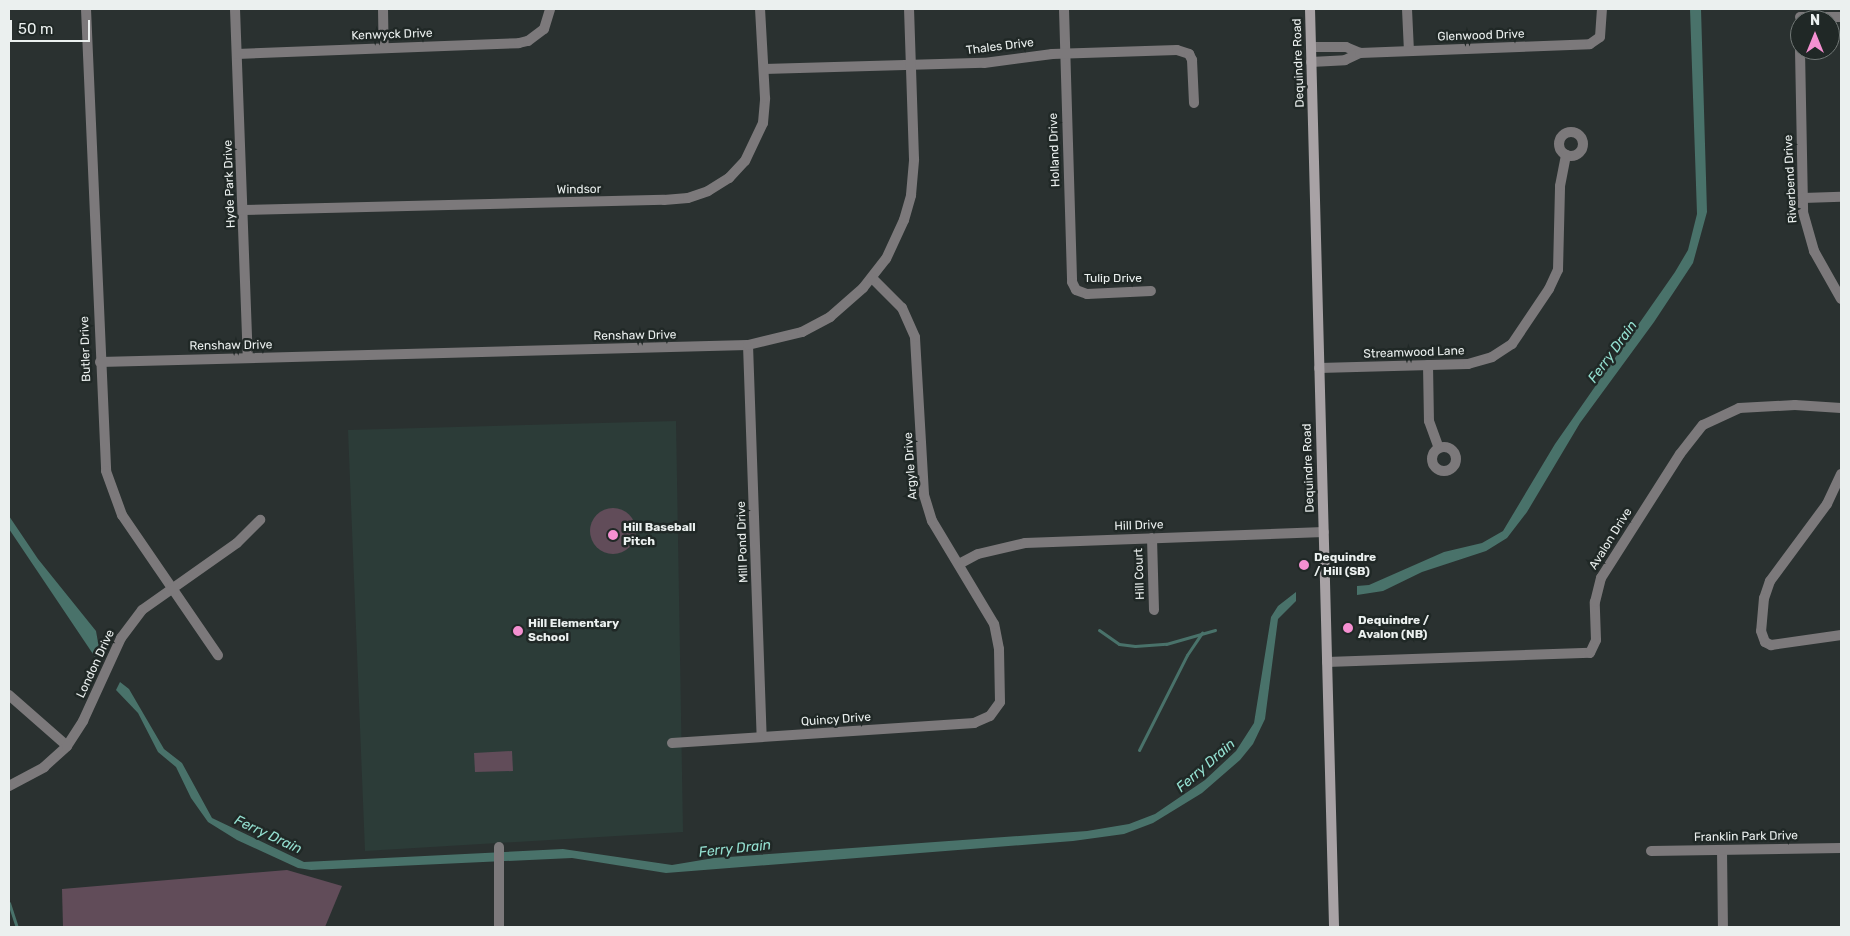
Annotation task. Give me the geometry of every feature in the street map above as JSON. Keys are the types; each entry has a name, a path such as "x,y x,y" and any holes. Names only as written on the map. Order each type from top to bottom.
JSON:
{"main road":[{"name":"Dequindre Road","path":"1310,9 1334,927"}],"street":[{"name":"Butler Drive","path":"86,9 103,446 109,485 122,515 218,656"},
{"name":"Hyde Park Drive","path":"235,9 248,358"},
{"path":"382,9 384,48"},
{"name":"Kenwyck Drive","path":"237,54 519,43 528,41 544,29 550,9"},
{"name":"Windsor","path":"243,210 688,198 708,191 729,178 751,153 764,116 764,69 760,9"},
{"name":"Renshaw Drive","path":"100,362 748,346 780,339 814,326 854,298 872,278 898,236 911,195 914,159 909,9"},
{"name":"Holland Drive","path":"1064,9 1071,276 1076,290"},
{"path":"1408,9 1409,51"},
{"name":"Glenwood Drive","path":"1311,62 1345,60 1360,53 1590,44 1600,37 1602,9"},
{"name":"Glenwood Drive","path":"1311,48 1346,47 1360,53"},
{"name":"Thales Drive","path":"764,69 984,63 1065,53 1183,51 1192,60 1194,103"},
{"name":"Riverbend Drive","path":"1800,60 1803,198 1810,241 1841,298"},
{"name":"Streamwood Lane","path":"1319,368 1468,364 1492,358 1512,344 1525,327 1558,270 1560,186 1566,155"},
{"path":"1803,198 1841,197"},
{"name":"Argyle Drive","path":"872,278 902,308 916,337 924,494 932,521 994,624 1001,679 997,708"},
{"name":"Tulip Drive","path":"1076,290 1087,294 1151,291"},
{"name":"Mill Pond Drive","path":"748,346 762,737"},
{"path":"1428,365 1429,421 1439,448"},
{"name":"Avalon Drive","path":"1327,662 1590,653 1596,640 1595,602 1601,578 1680,454 1703,425 1738,408 1795,405 1841,408"},
{"path":"1841,474 1827,504 1770,581 1764,598 1761,631 1765,642 1770,645 1841,635"},
{"name":"London Drive","path":"9,786 35,773 67,746 83,722 127,629 142,610 171,588 237,544 260,520"},
{"name":"Hill Drive","path":"958,564 978,554 1020,543 1324,532"},
{"name":"Hill Court","path":"1152,538 1154,610"},
{"path":"9,695 67,746"},
{"name":"Quincy Drive","path":"672,743 974,723 985,719 997,708"},
{"path":"499,848 499,927"},
{"name":"Franklin Park Drive","path":"1651,851 1841,848"},
{"path":"1722,850 1723,927"}],"shaded area":[{"name":"Ferry Drain","path":"1690,9 1701,9 1707,212 1693,263 1654,322 1580,423 1527,512 1507,538 1486,551 1422,572 1383,591 1357,595 1357,586 1369,585 1444,552 1482,543 1503,531 1555,444 1675,272 1688,250 1697,214"},
{"name":"Hill Elementary School","path":"676,421 683,832 365,851 348,430"},
{"name":"Hill Baseball Pitch","path":"613,508 626,512 632,518 636,531 632,544 626,550 613,554 600,550 594,544 590,531 594,518 600,512"},
{"path":"9,516 38,559 96,631 99,648 95,657 9,529"},
{"name":"Ferry Drain","path":"1296,592 1296,601 1278,619 1265,719 1253,744 1240,760 1202,793 1153,823 1124,834 1073,841 666,873 572,858 311,870 298,868 237,840 208,822 191,798 176,767 158,752 138,713 116,690 120,682 129,689 164,749 182,763 212,818 304,862 563,849 672,865 714,858 1087,831 1129,824 1155,814 1205,780 1236,751 1254,723 1271,617 1278,606"},
{"path":"512,751 513,771 475,772 474,753"},
{"path":"287,870 342,886 325,927 63,927 62,889"}],"waterway":[{"path":"1099,630 1119,644 1135,646 1166,644 1215,630"},
{"path":"1139,750 1187,655 1202,633"},
{"path":"9,903 17,927"}],"place":[{"name":"Hill Baseball Pitch","path":"613,535"},
{"name":"Dequindre / Hill (SB)","path":"1304,565"},
{"name":"Dequindre / Avalon (NB)","path":"1348,628"},
{"name":"Hill Elementary School","path":"518,631"}]}
